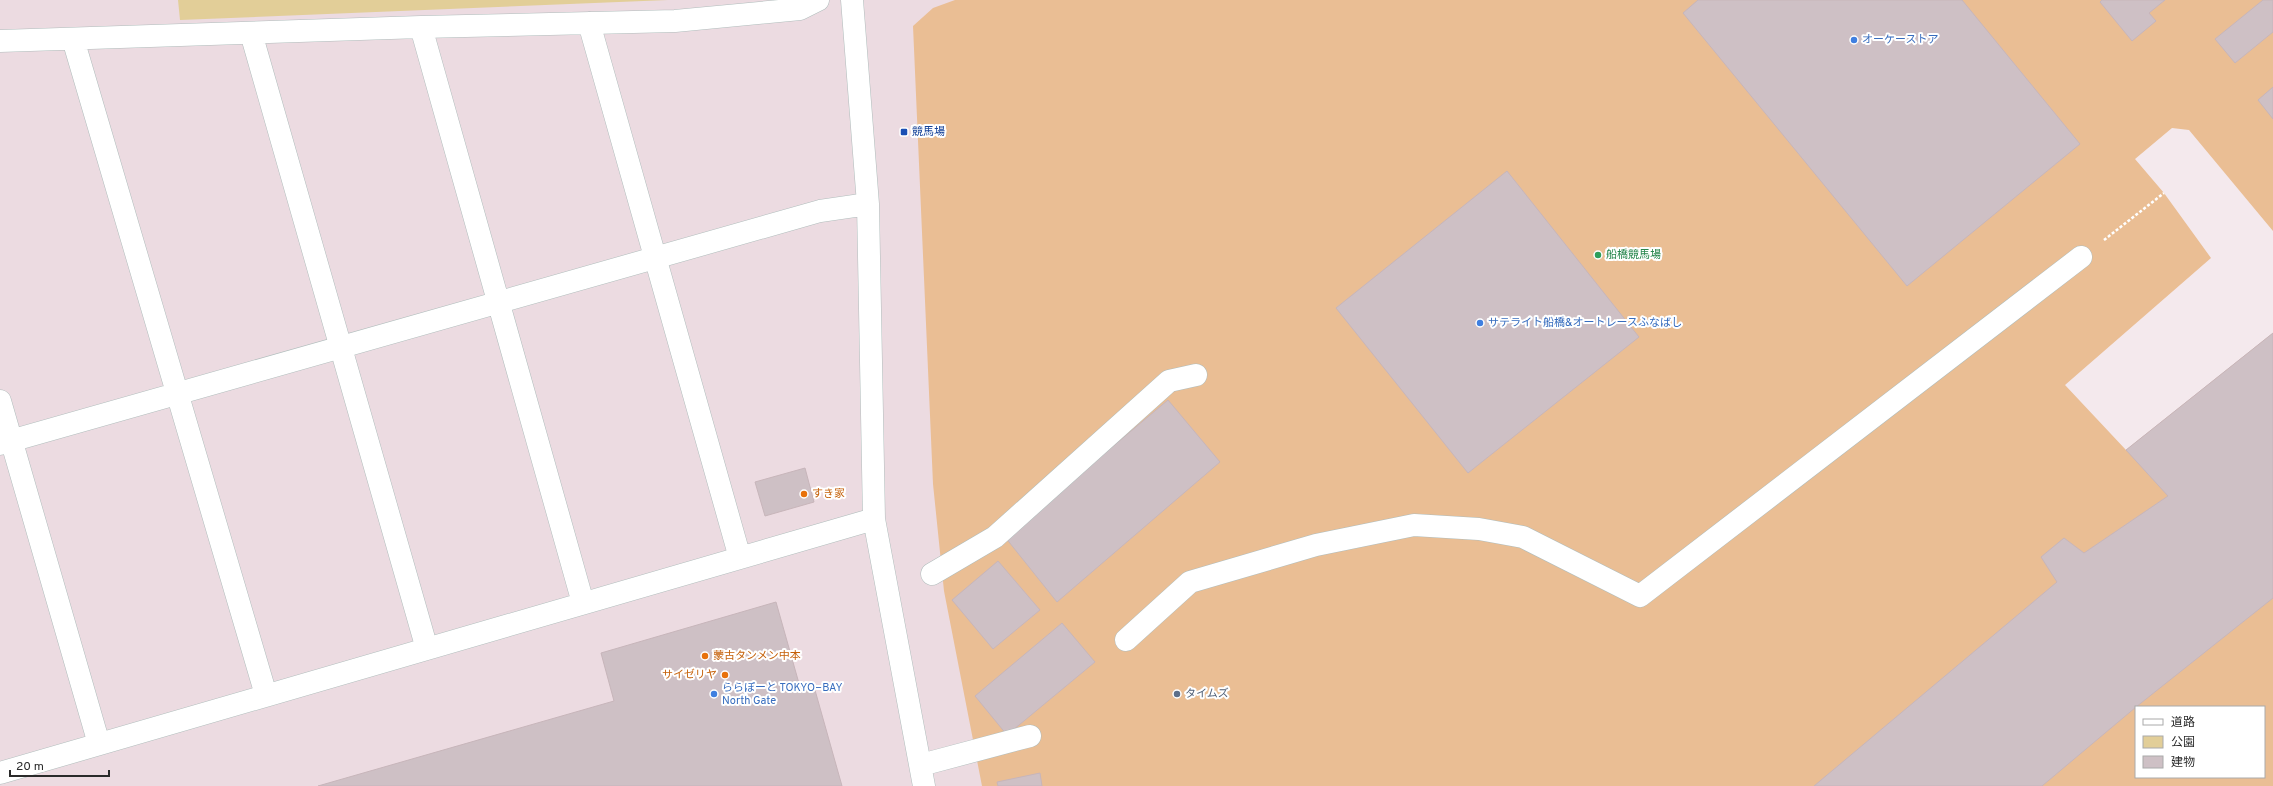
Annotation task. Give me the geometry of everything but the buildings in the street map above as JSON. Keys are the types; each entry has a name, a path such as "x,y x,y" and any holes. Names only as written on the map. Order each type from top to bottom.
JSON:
{"street":[{"path":"0,41 421,27 675,21 800,9 818,0"},
{"path":"852,0 868,204 874,519 922,776 1030,736"},
{"path":"589,23 740,558"},
{"path":"421,27 583,603"},
{"path":"251,33 427,649"},
{"path":"73,39 266,695"},
{"path":"6,442 820,211 868,204"},
{"path":"1126,640 1190,582 1316,545 1414,525 1479,529 1523,537 1640,596 2081,257"},
{"path":"932,574 995,537 1169,381 1196,375"},
{"path":"0,401 6,442 99,744"},
{"path":"0,773 874,519"}],"path":[{"path":"2081,257 2164,193"}],"green space":[{"path":"178,0 668,0 180,20"}],"shaded area":[{"name":"船橋競馬場","path":"955,0 2273,0 2273,786 982,786 944,591 933,484 913,26 933,8"},
{"path":"2172,128 2189,130 2273,231 2273,333 2126,450 2065,385 2211,258 2164,193 2135,159"}],"place":[{"name":"オーケーストア","path":"1854,40"},
{"name":"競馬場","path":"904,132"},
{"name":"船橋競馬場","path":"1598,255"},
{"name":"サテライト船橋&オートレースふなばし","path":"1480,323"},
{"name":"すき家","path":"804,494"},
{"name":"蒙古タンメン中本","path":"705,656"},
{"name":"サイゼリヤ","path":"725,675"},
{"name":"ららぽーと TOKYO−BAY North Gate","path":"714,694"},
{"name":"タイムズ","path":"1177,694"}]}
